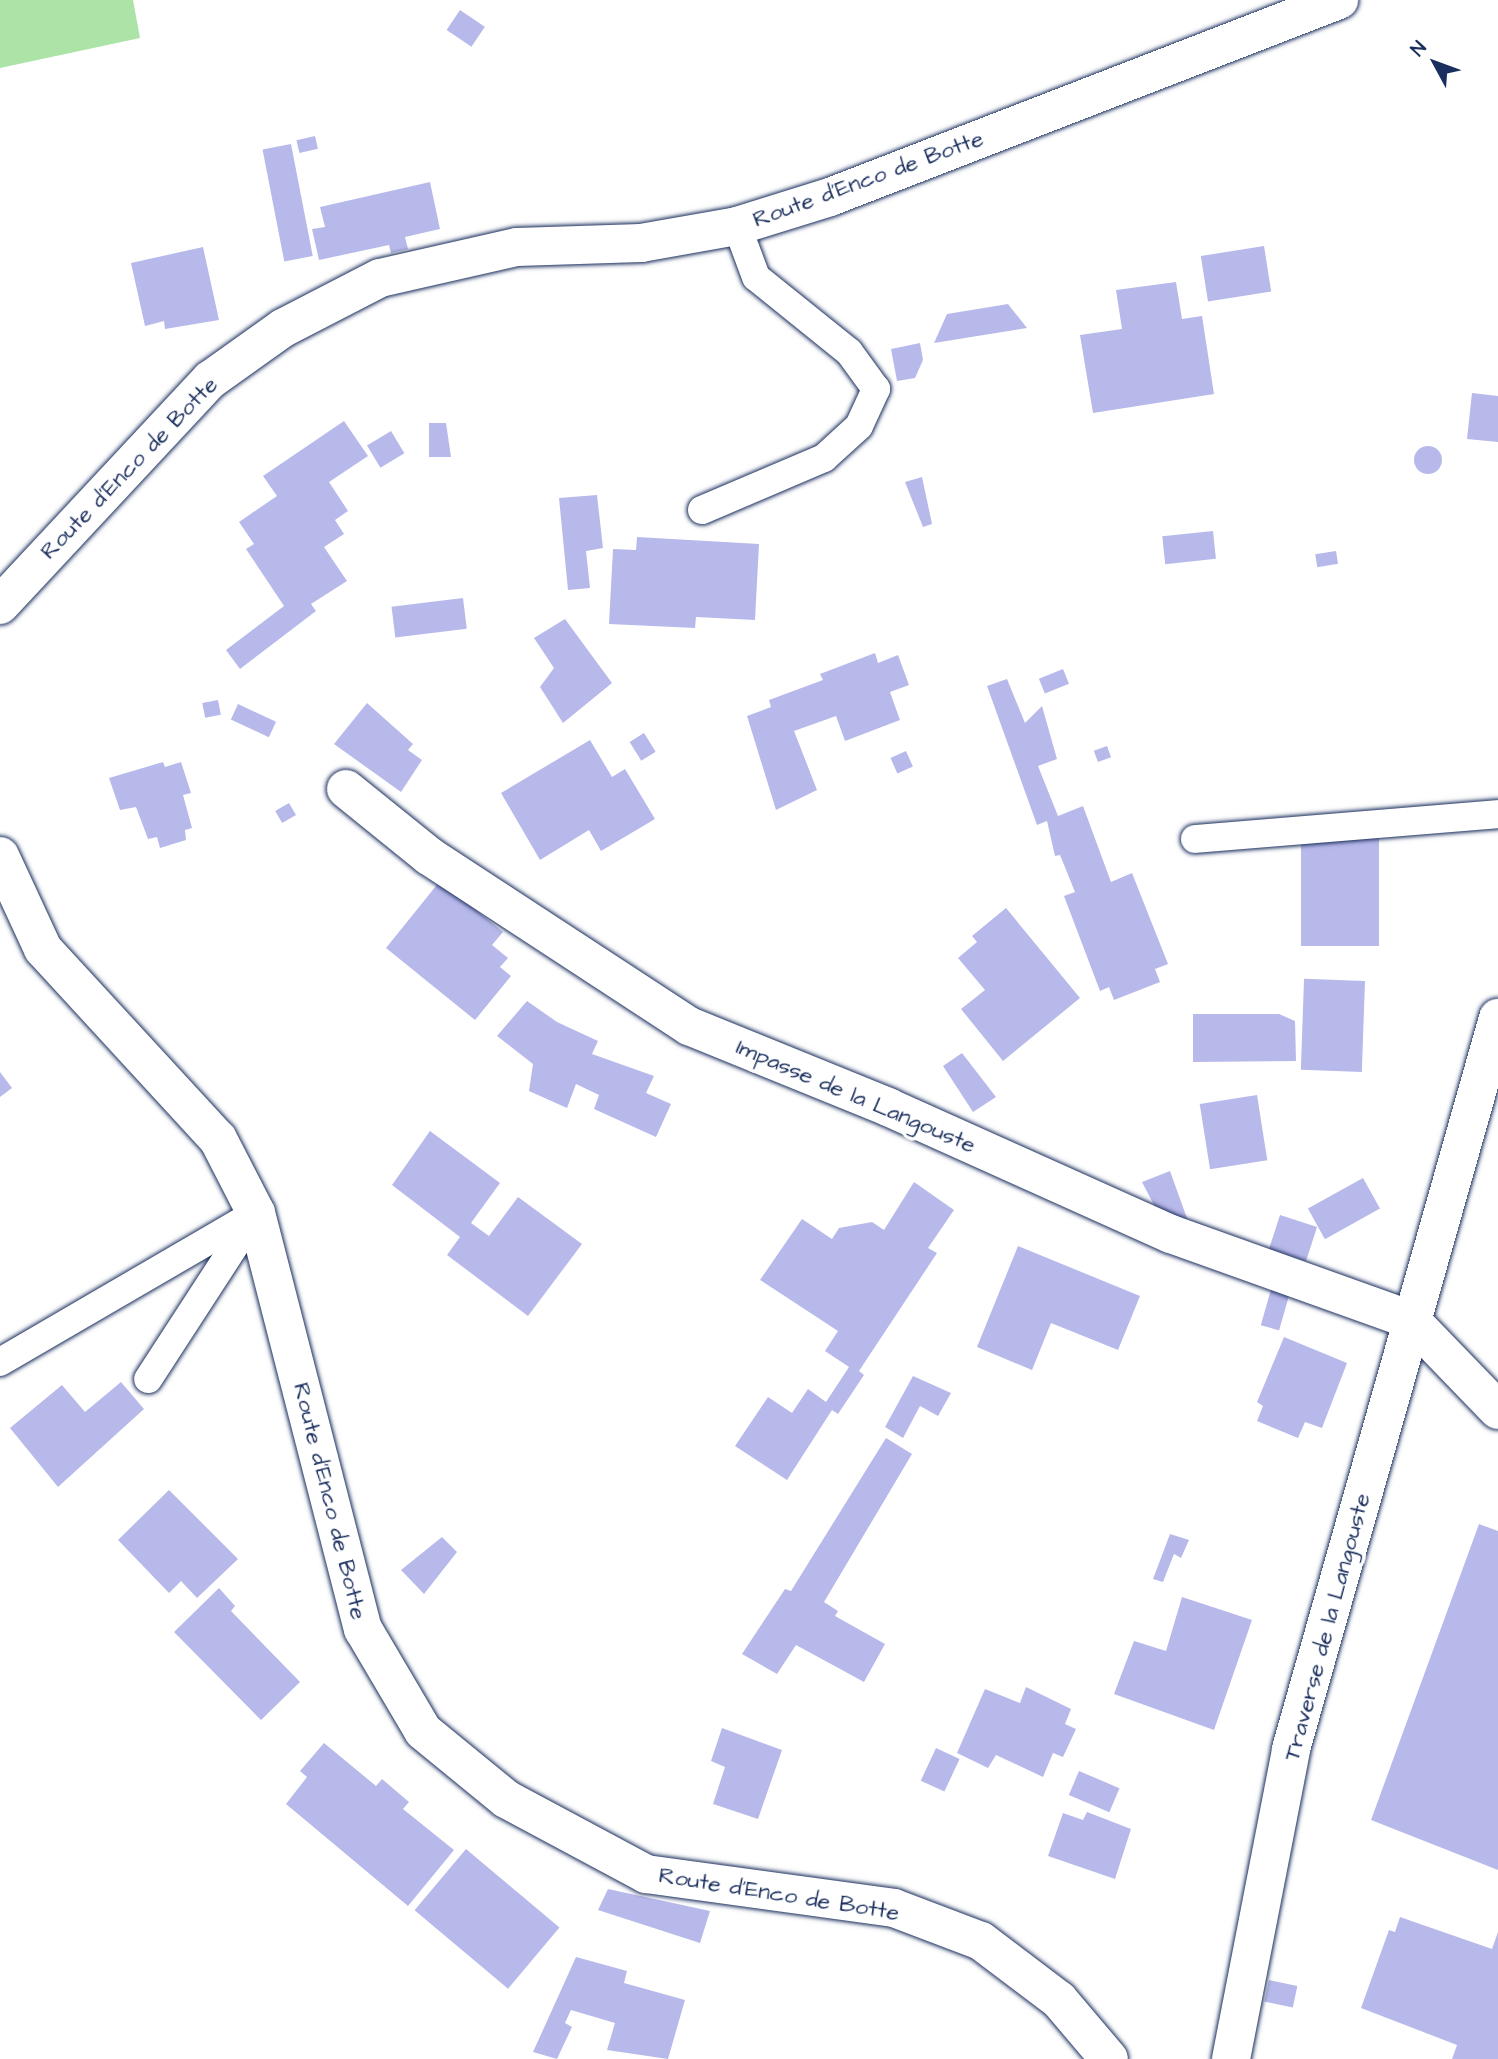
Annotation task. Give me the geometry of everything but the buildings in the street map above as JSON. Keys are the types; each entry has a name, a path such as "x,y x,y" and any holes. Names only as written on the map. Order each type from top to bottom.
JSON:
{"street":[{"name":"Route d'Enco de Botte","path":"0,605 210,380 283,328 380,278 517,247 641,243 737,226 830,197 1339,0"},
{"name":"Impasse de la Langouste","path":"346,789 429,856 689,1027 888,1108 1171,1234 1411,1320"},
{"name":"Route d'Enco de Botte","path":"0,856 43,949 218,1139 256,1213 363,1629 423,1731 506,1799 646,1874 894,1908 981,1941 1059,2000 1109,2059"},
{"name":"Traverse de la Langouste","path":"1231,2059 1292,1749 1498,1018"},
{"path":"1411,1320 1498,1410"}],"lane":[{"path":"702,510 824,458 859,426 876,389 849,352 757,277 737,226"},
{"path":"1195,839 1498,814"},
{"path":"0,1362 256,1213"},
{"path":"148,1379 256,1213"}],"green space":[{"path":"0,0 133,0 140,38 0,68"}]}
